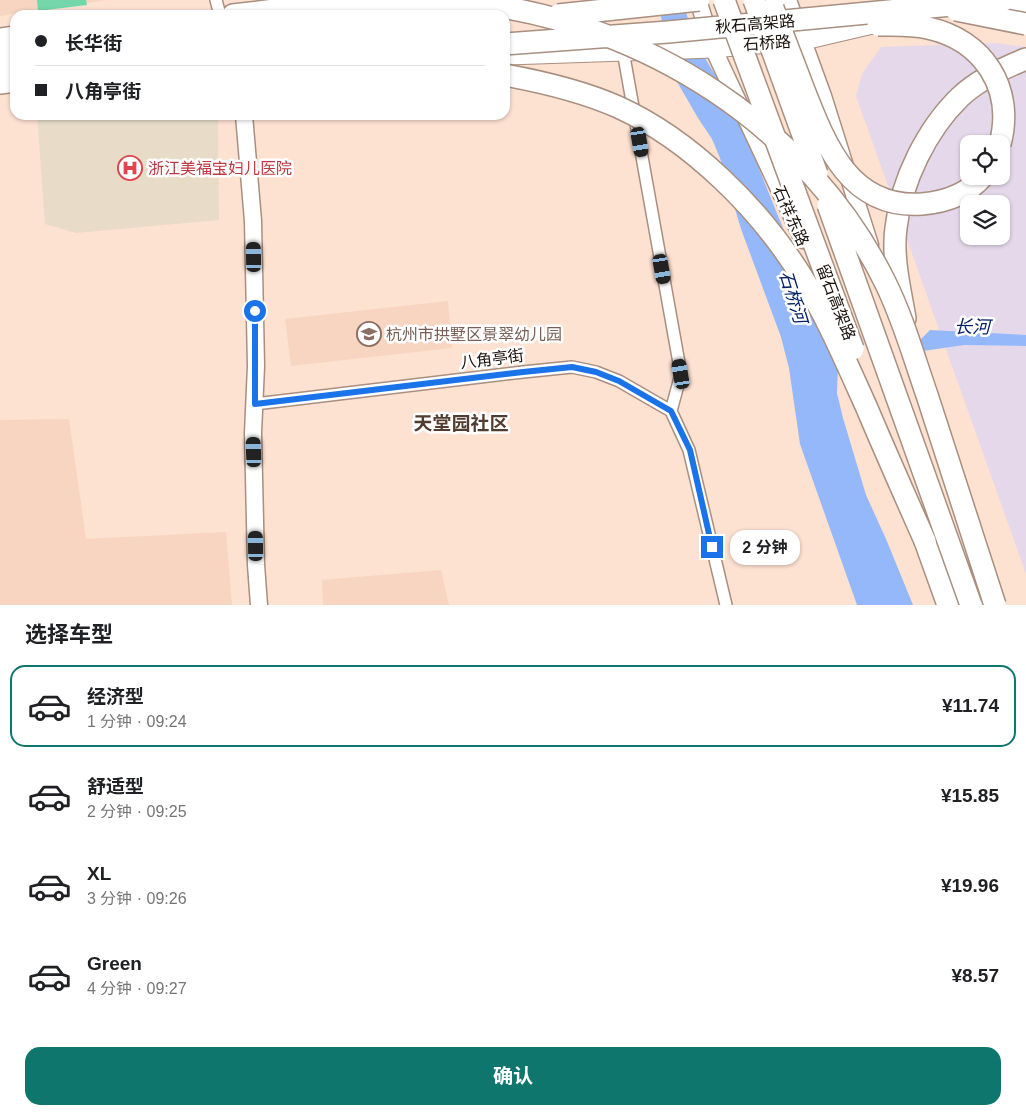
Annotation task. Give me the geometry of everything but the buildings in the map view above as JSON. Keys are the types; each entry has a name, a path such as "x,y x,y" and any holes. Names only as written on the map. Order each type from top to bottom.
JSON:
{"highway":[{"path":"290,9 343,0"},
{"name":"秋石高架路","path":"510,19 699,0"},
{"path":"715,0 729,39 752,78"},
{"name":"留石高架路","path":"724,0 948,605"},
{"name":"留石高架路","path":"754,0 971,605"},
{"path":"770,0 824,139 836,160 861,187 875,196 905,204 931,203 961,193 974,185"},
{"path":"922,0 965,12 1026,24"},
{"name":"秋石高架路","path":"510,44 668,32 1004,0"},
{"path":"280,10 430,1 470,2 501,6 560,19 585,27 688,74 734,104 762,127 800,161 826,190 846,216 884,280 912,350 995,605"},
{"path":"668,32 754,35 838,26 905,24 942,32 956,38 977,53 995,78 1003,95 1004,115 1001,135"},
{"path":"912,350 898,278 896,235 901,201 909,174 934,130 960,96 1002,69 1026,59"},
{"path":"510,76 532,80 588,96 640,119 669,136 693,154 739,197 763,223 802,277 819,307 848,366 925,541"}],"main road":[{"path":"437,10 491,0"},
{"name":"石祥东路","path":"699,0 710,48 799,231 939,605"},
{"path":"788,0 826,105 904,355 1003,605"},
{"name":"石桥路","path":"510,55 710,48 804,40 881,22 1026,8"},
{"path":"244,120 254,221 256,366 253,433 259,605"}],"street":[{"path":"623,51 681,374 671,411 690,450 726,605"},
{"name":"八角亭街","path":"255,404 572,367 596,372 619,381 671,411"}],"shaded area":[{"path":"0,0 107,0 40,10 10,10 10,15 0,16"},
{"path":"995,43 1026,47 1026,574 856,96 862,74 881,47"},
{"name":"浙江美福宝妇儿医院","path":"37,120 218,120 219,220 76,233 45,224"},
{"name":"杭州市拱墅区景翠幼儿园","path":"448,301 452,348 291,366 285,319"},
{"path":"69,419 86,539 226,532 232,605 0,605 0,420"},
{"path":"441,570 449,605 323,605 322,580"}],"green space":[{"path":"37,0 86,0 87,5 46,10 38,10"}],"water":[{"name":"石桥河","path":"657,0 683,0 693,38 742,120 754,156 838,365 837,393 866,495 913,605 857,605 800,444 789,368 781,337 741,229 720,158 712,139 676,80"},
{"path":"930,330 1026,335 1026,346 964,345 923,351 920,340"}],"place":[{"name":"浙江美福宝妇儿医院","path":"130,168"},
{"name":"杭州市拱墅区景翠幼儿园","path":"369,334"}],"district":[{"name":"天堂园社区","path":"461,423"}],"route":[{"path":"255,311 255,404 572,367 596,372 619,381 671,411 690,450 712,547"}],"water label":[{"name":"长河","path":"972,327"}]}
